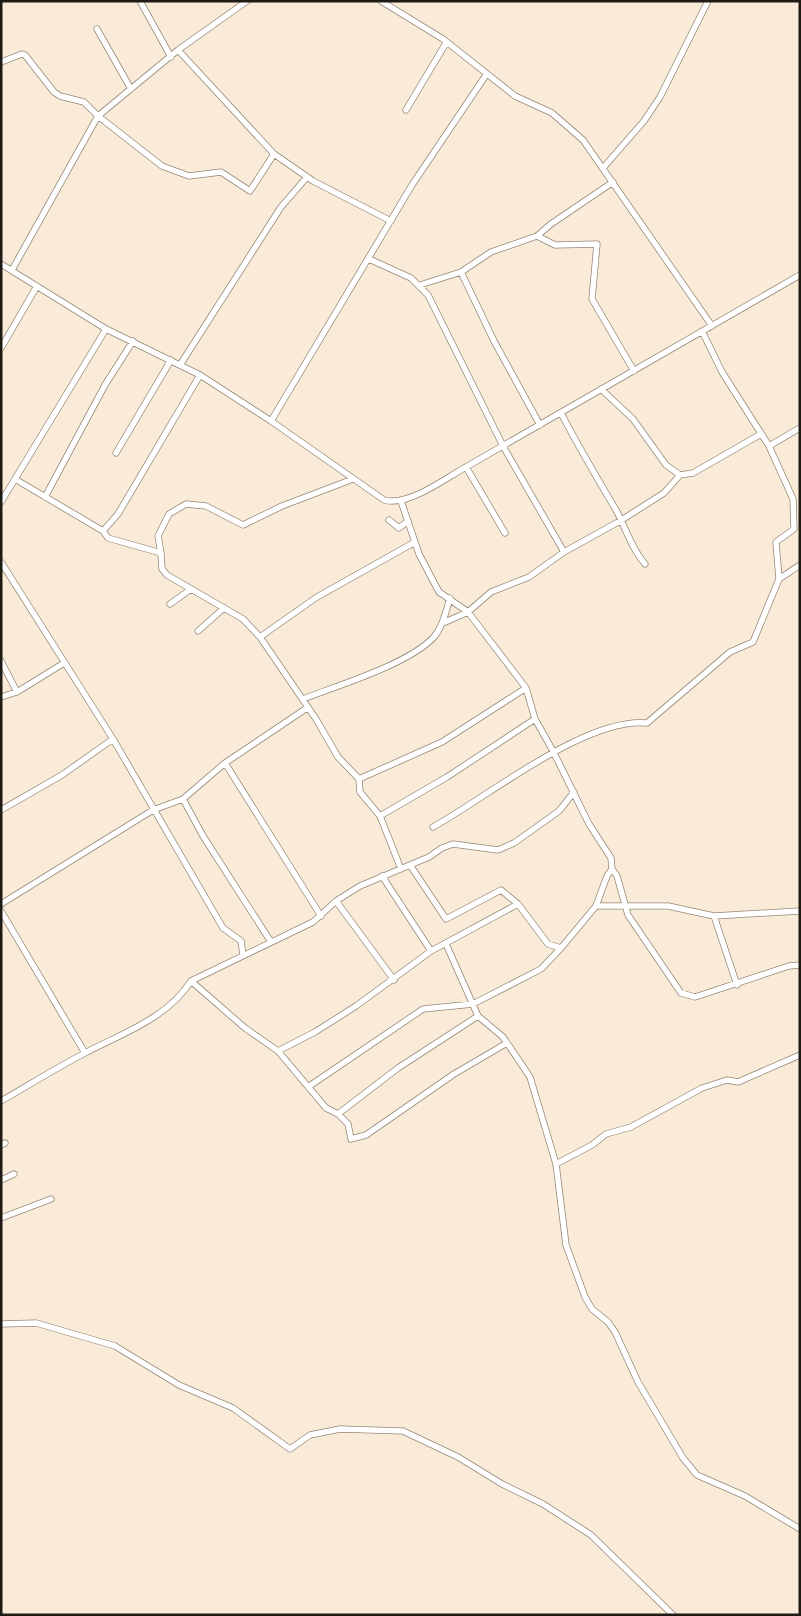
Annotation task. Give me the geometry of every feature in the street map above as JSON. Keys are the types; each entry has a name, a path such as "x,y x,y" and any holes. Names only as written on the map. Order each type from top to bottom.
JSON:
{"street":[{"path":"140,1 171,57"},
{"path":"12,270 98,116 178,50 247,1"},
{"path":"381,1 446,43 515,96 552,113 583,140 712,326"},
{"path":"603,168 644,121 660,97 708,1"},
{"path":"97,29 131,89"},
{"path":"406,110 446,43"},
{"path":"178,50 274,154 307,177 391,221"},
{"path":"1,62 22,54 25,55 54,92 60,96 84,102 98,116 162,166 189,176 221,172 250,191 274,154"},
{"path":"271,421 412,185 486,75"},
{"path":"180,365 281,207 307,177"},
{"path":"420,286 461,272 491,252 537,236 551,224 613,182"},
{"path":"537,236 555,245 597,244 592,299 634,371"},
{"path":"369,259 411,278 420,286 446,327 503,446 564,552"},
{"path":"1,264 106,329 200,375 271,421 384,500 401,501 466,467 800,275"},
{"path":"461,272 494,341 540,425"},
{"path":"1,348 37,286"},
{"path":"1,502 106,329"},
{"path":"433,827 464,810 554,751 629,721 647,723 730,652 753,642 779,579 776,542 794,529 793,499 769,446 722,372 702,332"},
{"path":"45,498 105,385 133,341"},
{"path":"116,453 171,360"},
{"path":"103,531 118,514 200,375"},
{"path":"601,390 633,419 666,465 680,475"},
{"path":"561,413 636,554 645,564"},
{"path":"769,446 800,428"},
{"path":"442,623 468,612 490,592 529,577 564,552 620,521 664,493 680,475 693,473 762,434"},
{"path":"466,467 505,533"},
{"path":"15,479 103,531 108,538 161,553"},
{"path":"353,479 282,506 243,525 206,506 186,504 169,514 158,536 162,569 191,589 243,618 260,636 303,699 338,757 359,779 360,792 380,816 401,868"},
{"path":"793,499 800,494"},
{"path":"401,501 415,542 439,592 468,612 526,688 535,719 554,751 589,824 611,858 612,869 617,876 628,915 681,993 695,997 737,985 789,966 800,965"},
{"path":"793,517 800,518"},
{"path":"389,520 399,528 408,521"},
{"path":"260,636 317,597 415,542"},
{"path":"1,562 113,739 223,928 241,941 242,955"},
{"path":"779,579 800,565"},
{"path":"170,604 191,589"},
{"path":"303,699 412,653 434,636 442,623 450,598"},
{"path":"198,631 224,608"},
{"path":"1,662 17,692"},
{"path":"1,697 17,692 64,664"},
{"path":"359,779 442,742 526,688"},
{"path":"1,904 153,810 183,799 225,763 308,708"},
{"path":"380,816 447,777 535,719"},
{"path":"1,810 62,775 113,739"},
{"path":"225,763 321,916"},
{"path":"1,1101 85,1053 132,1032 185,991 191,981 321,916 336,901 360,886 453,844 498,850 514,843 558,811 574,792"},
{"path":"183,799 204,836 272,942"},
{"path":"410,865 446,919 501,890 518,904 548,944 562,948"},
{"path":"308,1087 423,1009 473,1004 541,969 562,948 596,906 607,876 612,869"},
{"path":"382,876 431,951"},
{"path":"336,901 394,980"},
{"path":"278,1051 315,1032 394,980 431,951 518,904"},
{"path":"596,906 668,906 714,916 800,911"},
{"path":"1,912 85,1053"},
{"path":"714,916 737,985"},
{"path":"446,944 478,1016 503,1037 530,1077 556,1164 566,1245 585,1297 592,1309 608,1322 615,1332 638,1382 683,1458 697,1475 745,1496 800,1529"},
{"path":"191,981 245,1028 278,1051 326,1108 338,1114 348,1124 351,1138 366,1135 454,1074 507,1043"},
{"path":"338,1114 398,1068 478,1016"},
{"path":"556,1164 592,1145 606,1134 631,1127 702,1088 727,1080 738,1082 800,1055"},
{"path":"1,1180 14,1174"},
{"path":"1,1218 51,1199"},
{"path":"1,1324 36,1323 115,1346 179,1385 233,1408 290,1449 310,1435 340,1429 403,1431 458,1457 502,1484 543,1504 592,1535 673,1615"}]}
